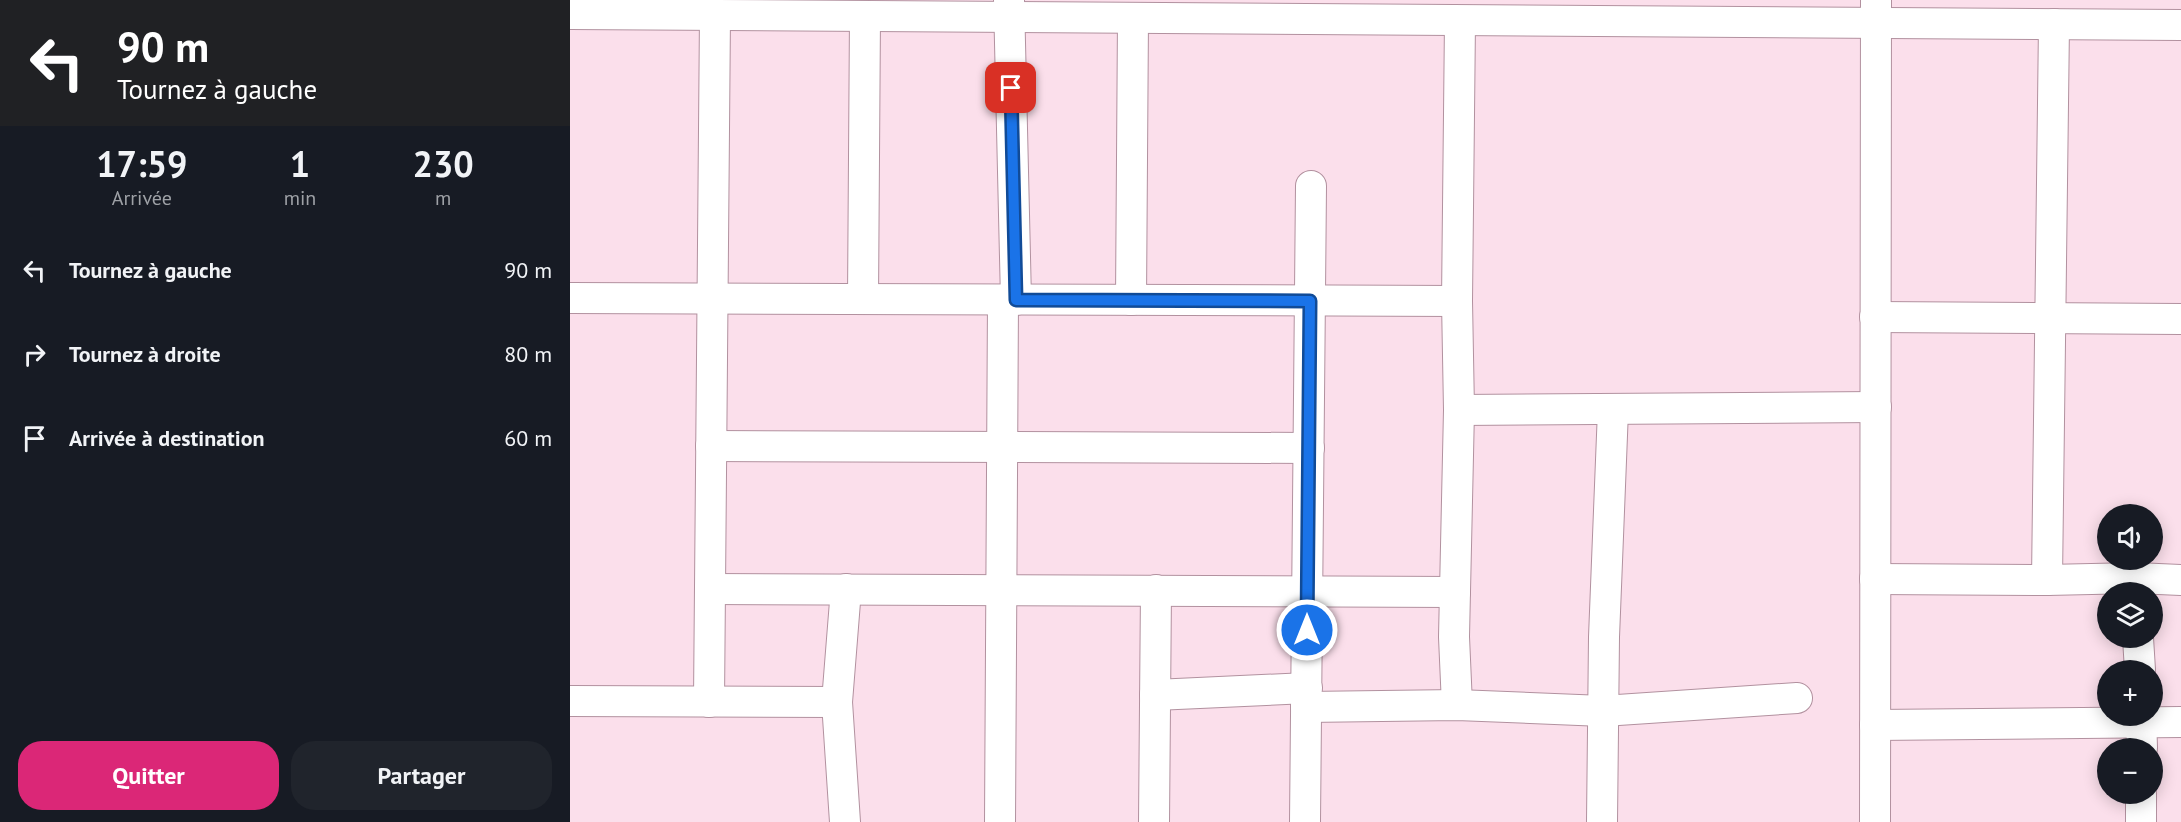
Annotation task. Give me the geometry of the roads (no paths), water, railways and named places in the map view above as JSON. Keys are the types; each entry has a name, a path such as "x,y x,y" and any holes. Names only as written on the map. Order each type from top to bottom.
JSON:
{"street":[{"path":"1000,822 1002,447 1010,300 1009,9"},
{"path":"570,14 865,16 1009,9 1133,18 1605,11 1876,12 2054,24 2110,12 2181,25"},
{"path":"1875,822 1876,12"},
{"path":"1449,14 1459,410 1454,637 1457,705"},
{"path":"708,702 715,15"},
{"path":"863,299 865,16"},
{"path":"1131,300 1133,18"},
{"path":"2047,580 2054,24"},
{"path":"1305,822 1311,186"},
{"path":"570,298 1457,301"},
{"path":"1875,317 2181,319"},
{"path":"1459,410 1876,407"},
{"path":"1602,822 1604,637 1613,410"},
{"path":"711,446 1309,448"},
{"path":"1875,579 2047,580 2097,583"},
{"path":"2163,582 2181,580"},
{"path":"710,589 1455,592"},
{"path":"845,822 837,702 846,589"},
{"path":"1154,822 1156,590"},
{"path":"1155,695 1306,697 1603,711 1797,698"},
{"path":"570,701 837,702"},
{"path":"1875,725 2142,729 2181,722"},
{"path":"2141,804 2141,822"}]}
